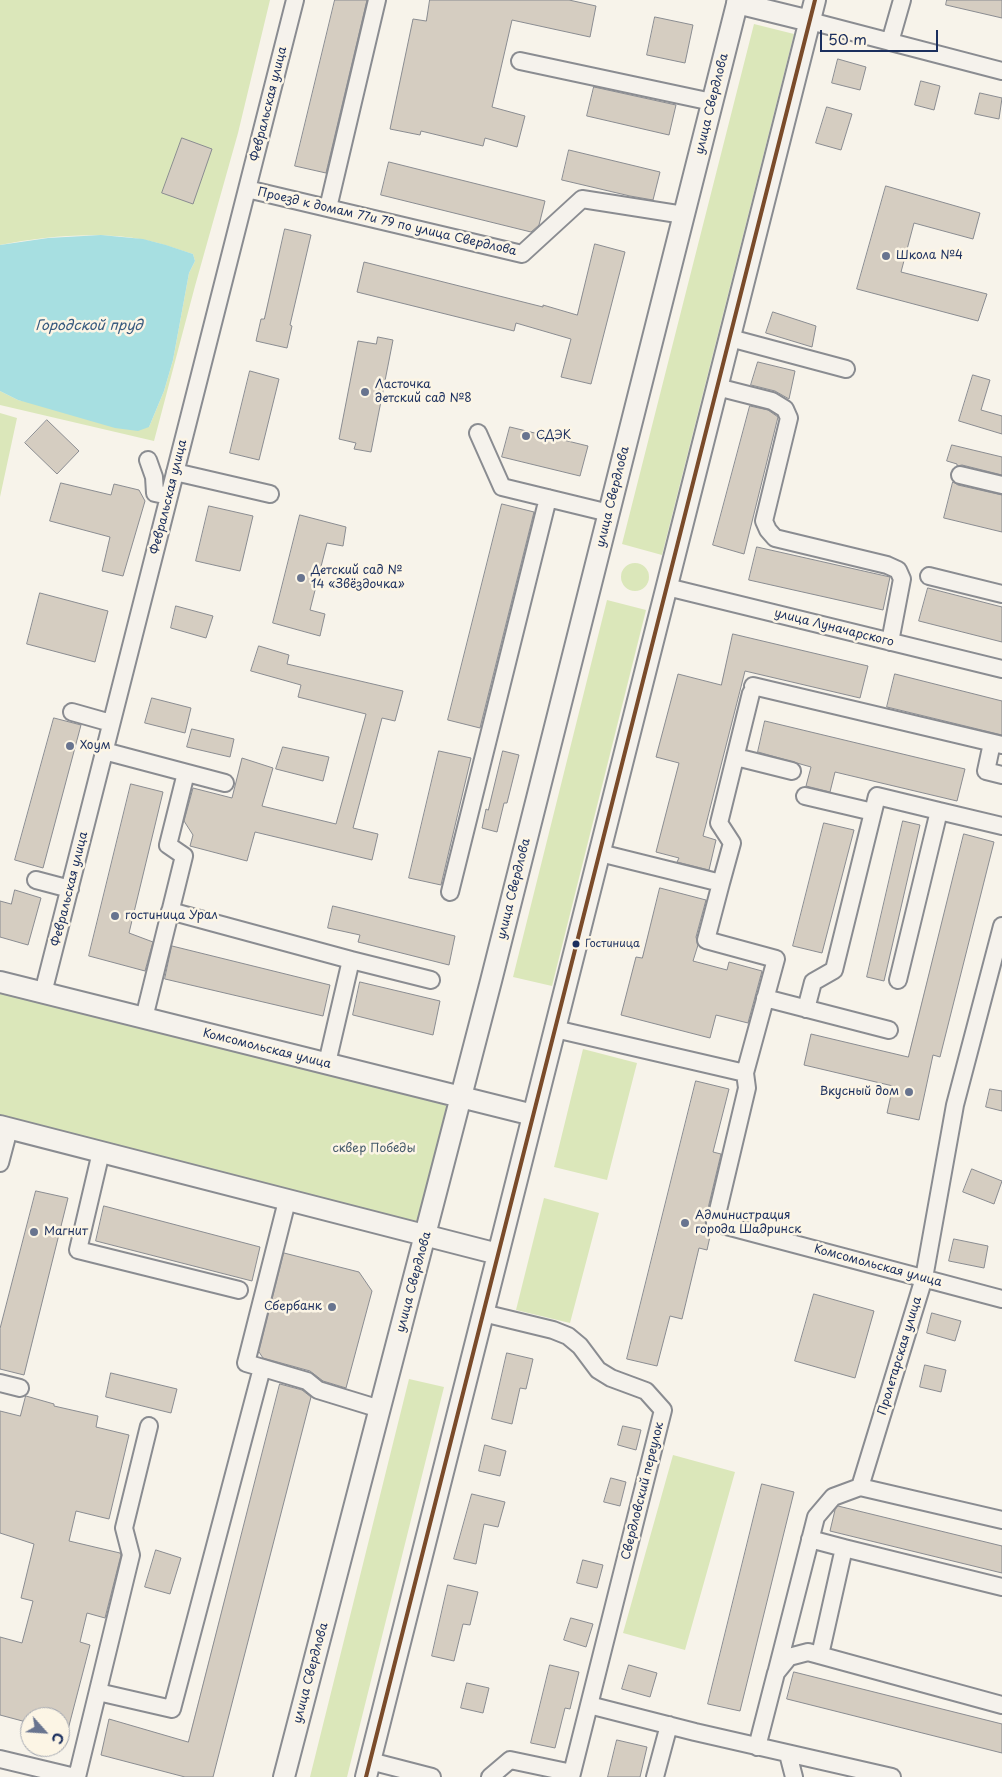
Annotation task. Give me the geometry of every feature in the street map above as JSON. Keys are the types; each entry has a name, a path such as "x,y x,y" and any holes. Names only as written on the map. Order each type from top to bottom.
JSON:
{"main road":[{"path":"368,1769 815,0"},
{"path":"733,1 810,21"},
{"name":"улица Свердлова","path":"284,1777 426,1235 609,513 712,102 733,1"},
{"name":"Комсомольская улица","path":"0,982 534,1115"},
{"path":"4,1128 498,1254"}],"street":[{"name":"Февральская улица","path":"43,993 295,0"},
{"path":"328,208 377,0"},
{"path":"890,42 902,0"},
{"path":"810,21 1002,71"},
{"path":"520,61 712,102"},
{"name":"Проезд к домам 77и 79 по улица Свердлова","path":"247,189 522,254 582,199 684,215"},
{"path":"730,338 846,369"},
{"path":"717,387 772,401 785,409 789,418 764,522 775,538 888,565 898,570 902,579 890,642"},
{"path":"478,433 502,486 609,513"},
{"path":"148,460 154,477 155,493 169,496"},
{"path":"175,472 270,494"},
{"path":"960,475 1002,486"},
{"path":"450,892 548,498"},
{"path":"929,576 1002,594"},
{"name":"улица Луначарского","path":"667,587 1002,670"},
{"path":"555,1029 745,1073 776,959 706,940 732,843 719,823 752,689 997,744 986,771 1002,774"},
{"path":"72,712 112,723"},
{"path":"104,751 225,783"},
{"path":"736,757 792,771"},
{"path":"144,1018 184,856 168,845 186,773"},
{"path":"806,796 873,812"},
{"path":"806,1009 813,982 834,970 877,796 1002,826"},
{"path":"898,980 939,811"},
{"path":"600,853 721,884"},
{"path":"36,880 70,888"},
{"path":"170,911 431,980"},
{"name":"Пролетарская улица","path":"860,1487 924,1278 955,1105 1002,926"},
{"path":"327,1064 351,960"},
{"path":"765,998 889,1030"},
{"name":"Комсомольская улица","path":"745,1073 747,1088 715,1223 1002,1299"},
{"path":"0,1163 4,1128"},
{"path":"101,1152 78,1250 239,1290"},
{"path":"287,1201 246,1364 307,1381 318,1390 380,1408"},
{"name":"Свердловский переулок","path":"483,1313 553,1330 568,1336 580,1346 598,1370 611,1378 646,1391 663,1410 572,1775"},
{"path":"98,1692 172,1709 262,1368"},
{"path":"0,1383 20,1388"},
{"path":"0,1759 76,1777 131,1555 124,1528 149,1426"},
{"path":"757,1747 816,1517 833,1497 860,1487 1002,1520"},
{"path":"810,1539 1002,1587"},
{"path":"820,1655 844,1548"},
{"path":"776,1673 789,1657 808,1652 1002,1705"},
{"path":"589,1705 757,1747 892,1777"},
{"path":"655,1777 669,1725"},
{"path":"788,1754 794,1777"},
{"path":"490,1777 510,1760 572,1775"},
{"path":"368,1769 432,1777"}],"green space":[{"path":"0,0 270,0 238,133 154,441 0,405 0,391 18,400 149,427 164,391 173,360 189,273 195,261 193,254 163,244 128,237 91,235 54,237 0,245"},
{"path":"754,24 794,34 662,555 622,544"},
{"path":"0,413 17,418 0,497"},
{"path":"635,563 645,567 649,577 645,587 635,591 625,587 621,577 625,567"},
{"path":"607,600 646,610 552,986 513,977"},
{"name":"сквер Победы","path":"0,982 461,1097 426,1235 0,1126"},
{"path":"583,1049 637,1063 607,1180 554,1167"},
{"path":"544,1198 599,1213 570,1323 516,1310"},
{"path":"409,1379 444,1387 347,1777 310,1777"},
{"path":"673,1455 735,1472 685,1650 623,1633"}],"water":[{"name":"Городской пруд","path":"101,235 143,239 166,245 193,254 195,261 189,273 173,360 164,391 149,427 138,431 115,428 18,400 0,391 0,245 48,238"}],"building":[{"path":"335,0 367,0 326,173 295,166"},
{"path":"430,0 569,0 596,6 590,37 512,20 492,107 525,116 517,147 485,138 483,146 421,131 420,135 390,129 413,19 426,21"},
{"path":"947,0 1002,0 1002,18 946,5"},
{"path":"655,17 693,25 685,63 647,55"},
{"path":"838,59 866,67 860,90 832,83"},
{"path":"921,81 940,86 934,110 915,105"},
{"path":"594,87 676,105 669,135 587,116"},
{"path":"980,93 1002,98 999,119 975,114"},
{"path":"827,107 852,114 841,150 816,143"},
{"path":"182,138 212,149 193,204 162,193"},
{"path":"569,150 660,172 653,200 562,180"},
{"path":"389,162 545,201 539,225 531,232 381,195"},
{"name":"Школа №4","path":"886,186 980,213 973,239 914,223 901,272 987,294 978,321 857,289"},
{"path":"285,229 311,235 290,325 292,326 287,348 256,341 261,319 264,319"},
{"path":"595,244 625,252 591,384 561,377 571,339 516,323 514,331 357,292 364,262 577,315"},
{"path":"773,312 816,326 812,347 766,333"},
{"name":"Ласточка детский сад №8","path":"378,337 393,340 371,452 354,449 356,443 339,439 358,341 376,344"},
{"path":"758,362 795,371 789,399 775,391 751,385"},
{"path":"250,371 279,379 259,460 230,453"},
{"path":"973,375 990,380 981,410 1002,416 1002,434 959,421"},
{"path":"750,406 768,410 778,417 744,554 713,545"},
{"path":"47,420 79,451 57,474 25,443"},
{"path":"510,427 588,446 580,476 502,457"},
{"path":"952,445 1002,457 1002,475 962,465 957,466 957,464 947,461"},
{"path":"953,482 958,485 1002,495 1002,532 944,518"},
{"path":"61,483 111,495 114,484 139,490 145,501 123,576 102,571 110,537 50,521"},
{"path":"502,504 534,512 480,728 448,720"},
{"path":"209,506 253,516 240,571 196,561"},
{"name":"Детский сад № 14 «Звёздочка»","path":"300,515 346,527 343,546 327,543 310,610 325,614 320,636 273,623"},
{"path":"757,547 890,577 883,610 749,580"},
{"path":"928,588 1002,607 1002,642 919,621"},
{"path":"40,593 108,611 95,662 27,644"},
{"path":"176,606 213,616 206,638 171,628"},
{"path":"733,634 868,666 860,698 745,671 703,836 716,840 709,870 677,862 679,858 656,852 679,763 656,757 678,674 721,685"},
{"path":"259,646 289,655 287,664 403,691 395,721 382,718 353,828 378,834 372,860 255,832 247,861 190,846 193,835 184,821 193,788 232,798 242,758 273,768 262,806 336,824 366,714 298,697 301,685 251,671"},
{"path":"895,674 1002,701 1002,735 887,707"},
{"path":"152,698 191,708 185,733 145,723"},
{"path":"54,718 81,725 43,868 15,860"},
{"path":"765,721 965,769 957,801 835,772 830,792 806,786 811,767 758,752"},
{"path":"192,729 234,739 230,757 187,747"},
{"path":"283,747 329,757 323,781 276,769"},
{"path":"439,751 471,758 441,885 409,878"},
{"path":"503,751 519,755 507,803 504,803 497,832 482,828"},
{"path":"131,784 163,792 129,933 153,942 145,971 89,956"},
{"path":"903,821 920,825 884,981 867,977"},
{"path":"824,823 854,830 822,953 793,946"},
{"path":"964,834 994,842 940,1057 933,1055 919,1120 887,1113 893,1086 804,1065 811,1034 908,1057"},
{"path":"660,888 706,900 696,937 698,945 693,961 727,970 729,962 762,971 748,1023 716,1015 710,1038 621,1015 636,957 642,958"},
{"path":"15,890 41,898 28,945 0,937 0,901 11,904"},
{"path":"333,906 455,936 449,965 358,942 360,935 328,928"},
{"path":"172,946 330,985 323,1016 165,979"},
{"path":"360,982 440,1001 433,1035 353,1015"},
{"name":"Администрация города Шадринск","path":"696,1081 729,1089 713,1152 721,1154 705,1221 706,1226 711,1232 707,1250 699,1248 682,1319 670,1316 657,1366 627,1359"},
{"path":"990,1089 1002,1091 1002,1111 986,1107"},
{"path":"972,1169 1002,1181 994,1204 963,1192"},
{"path":"36,1191 68,1198 24,1375 0,1369 0,1329"},
{"path":"104,1206 260,1247 252,1281 96,1241"},
{"path":"954,1239 988,1246 984,1268 949,1261"},
{"path":"284,1253 359,1272 372,1291 346,1388 323,1381 310,1371 263,1358 259,1352"},
{"path":"814,1294 874,1311 855,1378 795,1361"},
{"path":"932,1313 961,1321 955,1341 927,1333"},
{"path":"507,1353 533,1359 526,1389 520,1388 512,1424 492,1419"},
{"path":"925,1365 946,1370 941,1392 920,1387"},
{"path":"111,1373 177,1389 171,1413 106,1397"},
{"path":"280,1384 302,1390 311,1397 213,1777 185,1777 101,1755 109,1719 188,1742"},
{"path":"26,1396 54,1404 54,1406 98,1416 96,1427 129,1435 109,1519 76,1511 69,1541 120,1553 121,1555 105,1618 87,1613 80,1642 90,1645 70,1722 70,1707 20,1707 20,1720 0,1715 0,1637 22,1643 33,1601 21,1598 34,1544 0,1533 0,1411 20,1416"},
{"path":"623,1426 641,1430 636,1450 618,1445"},
{"path":"485,1445 506,1451 500,1476 479,1471"},
{"path":"611,1478 626,1482 620,1506 604,1502"},
{"path":"762,1484 794,1492 740,1711 708,1704"},
{"path":"472,1494 505,1502 498,1527 484,1524 476,1564 454,1559"},
{"path":"838,1506 1002,1546 1002,1573 830,1531 835,1510"},
{"path":"156,1550 181,1558 170,1594 145,1587"},
{"path":"583,1560 603,1565 597,1588 577,1583"},
{"path":"448,1585 478,1592 470,1625 463,1624 454,1661 432,1656"},
{"path":"571,1618 593,1624 586,1647 564,1640"},
{"path":"550,1665 579,1672 570,1709 565,1708 555,1748 531,1743"},
{"path":"629,1665 657,1673 650,1697 622,1689"},
{"path":"794,1672 1002,1724 1002,1753 787,1699"},
{"path":"467,1683 489,1688 483,1713 461,1708"},
{"path":"617,1740 647,1747 640,1777 608,1777"}],"transit line":[{"path":"366,1777 815,0"}],"place":[{"name":"Школа №4","path":"886,256"},
{"name":"Ласточка детский сад №8","path":"365,392"},
{"name":"СДЭК","path":"526,436"},
{"name":"Детский сад № 14 «Звёздочка»","path":"301,578"},
{"name":"Хоум","path":"70,746"},
{"name":"гостиница Урал","path":"115,916"},
{"name":"Гостиница","path":"576,944"},
{"name":"Вкусный дом","path":"909,1092"},
{"name":"Администрация города Шадринск","path":"685,1223"},
{"name":"Магнит","path":"34,1232"},
{"name":"Сбербанк","path":"332,1307"}]}
